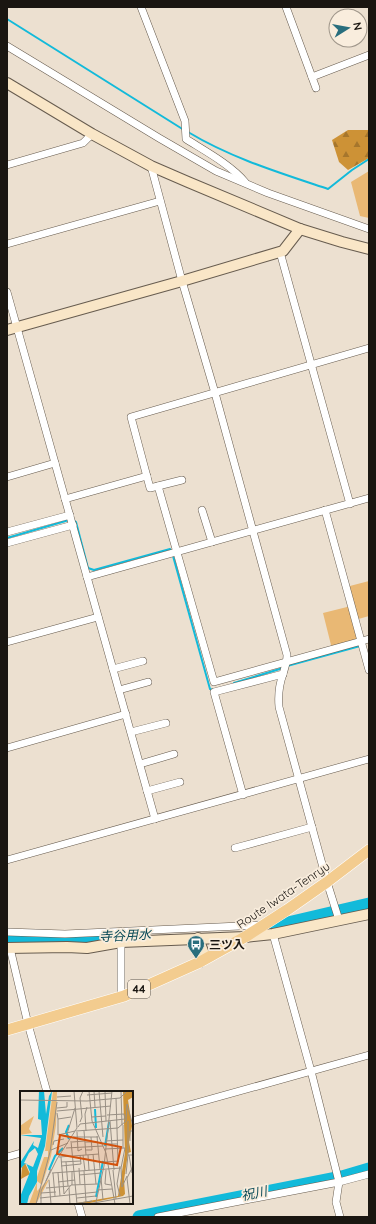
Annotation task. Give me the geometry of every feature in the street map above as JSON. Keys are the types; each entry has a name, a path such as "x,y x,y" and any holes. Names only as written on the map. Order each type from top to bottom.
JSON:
{"main road":[{"name":"Route Iwata-Tenryu","path":"7,1030 121,997 200,962 245,937 287,910 369,850"}],"street":[{"path":"141,7 186,121 186,139 222,162 241,177 247,184"},
{"path":"286,7 316,88"},
{"path":"7,46 216,171 268,194 369,229"},
{"path":"312,77 369,55"},
{"path":"7,82 92,134 151,166 300,229 369,249"},
{"path":"7,165 83,144 92,134"},
{"path":"151,166 287,655 287,662 282,674 278,697 279,707 327,882 339,920"},
{"path":"7,244 160,202"},
{"path":"12,328 182,281 283,251 300,229"},
{"path":"280,252 310,365 350,504"},
{"path":"7,292 12,328 55,463 155,819"},
{"path":"182,480 150,488 131,417 369,348"},
{"path":"7,477 55,463"},
{"path":"65,499 147,476"},
{"path":"158,486 214,682 369,639"},
{"path":"87,577 369,498"},
{"path":"202,510 212,542"},
{"path":"325,510 369,670"},
{"path":"7,532 70,515"},
{"path":"7,544 73,525"},
{"path":"7,642 98,617"},
{"path":"113,669 143,661"},
{"path":"243,795 214,692 282,674"},
{"path":"119,690 148,682"},
{"path":"7,748 126,714"},
{"path":"131,732 166,723"},
{"path":"140,764 174,754"},
{"path":"7,860 369,759"},
{"path":"148,791 180,782"},
{"path":"235,848 312,827"},
{"path":"47,1091 9,948 88,948 121,942 245,937 273,934 339,920 369,916"},
{"path":"7,932 65,934 262,925"},
{"path":"273,934 311,1071 339,1182 336,1202 340,1217"},
{"path":"198,938 204,954 200,962"},
{"path":"121,942 121,997"},
{"path":"133,1121 369,1055"},
{"path":"7,1156 20,1152"},
{"path":"158,1217 339,1182 369,1174"},
{"path":"78,1204 82,1217"}],"shaded area":[{"path":"369,171 369,218 360,216 351,182"},
{"path":"369,581 369,616 355,620 361,641 332,649 323,613 351,606 346,587"}],"green space":[{"path":"348,130 369,130 369,158 348,170 339,162 332,140"}],"waterway":[{"path":"7,19 184,130"},
{"path":"188,132 221,150 274,171 328,189 369,159"},
{"path":"7,538 69,520"},
{"path":"73,520 76,522 88,568 94,570 170,549 171,551"},
{"path":"173,556 210,689 213,690"},
{"path":"287,666 360,646"},
{"path":"234,683 283,668"},
{"name":"寺谷用水","path":"275,926 369,904"},
{"name":"寺谷用水","path":"7,936 59,938 97,936"},
{"name":"祝川","path":"139,1217 342,1177 369,1169"}],"place":[{"name":"三ツ入","path":"196,959"}]}
